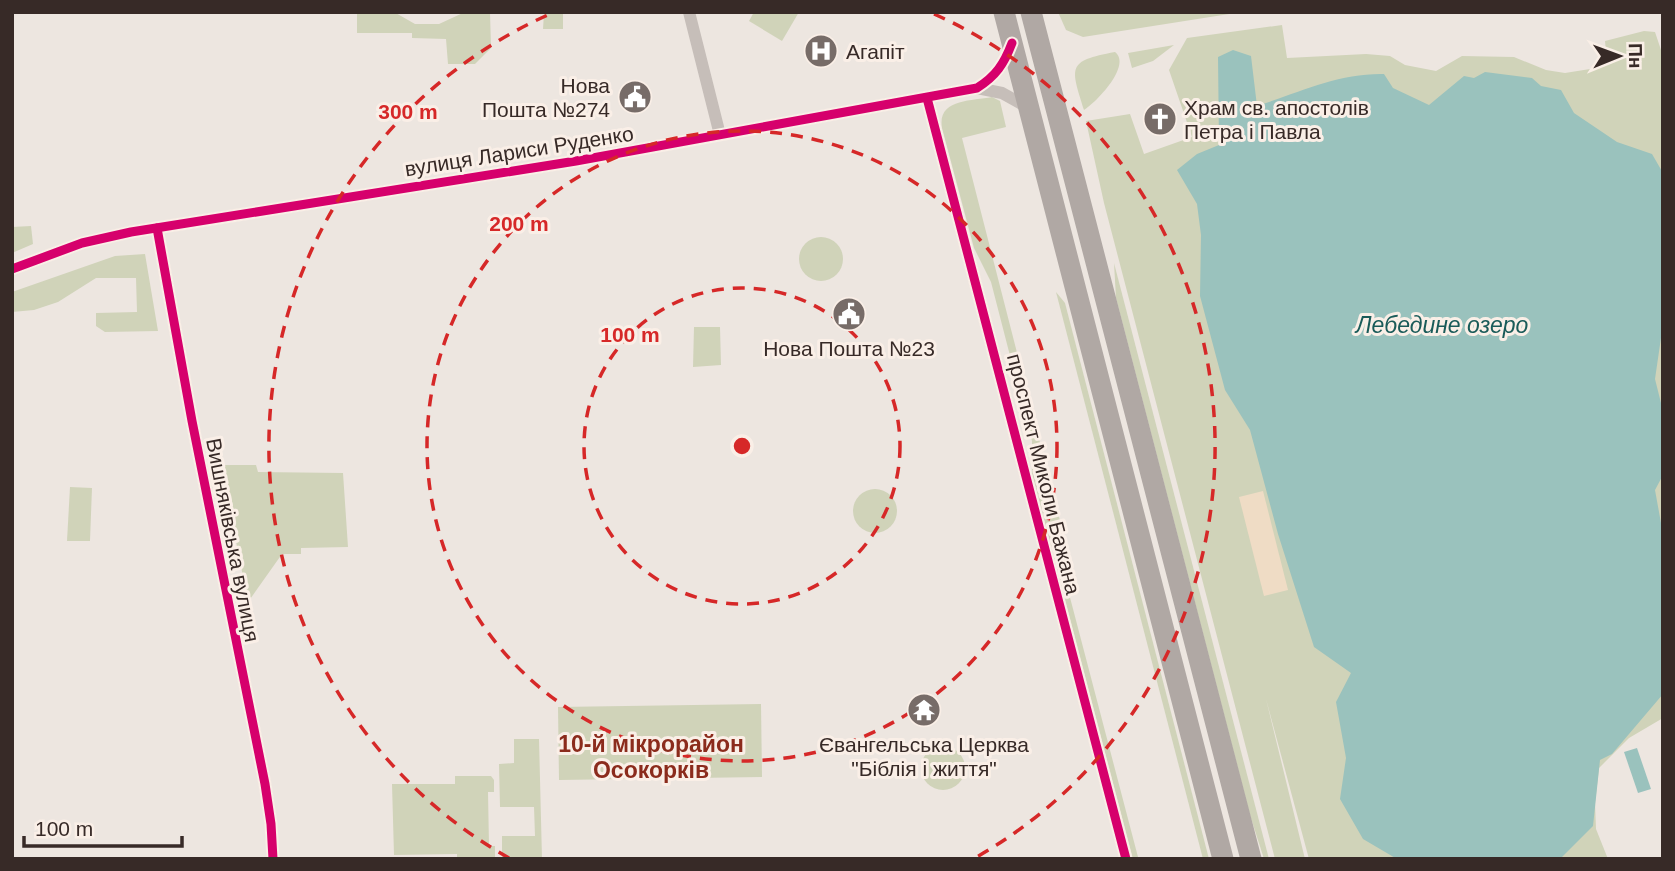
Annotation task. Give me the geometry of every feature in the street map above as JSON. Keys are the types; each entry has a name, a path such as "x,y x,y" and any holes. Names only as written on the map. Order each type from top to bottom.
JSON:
{"highway":[{"path":"1004,12 1223,859"},
{"path":"1031,12 1251,859"}],"street":[{"path":"689,12 720,135"},
{"path":"977,88 989,81 1002,66 1012,43"},
{"name":"вулиця Лариси Руденко","path":"12,269 82,243 157,228 563,163 977,88 1002,93 1029,108"},
{"name":"проспект Миколи Бажана","path":"928,98 1126,859"},
{"name":"Вишняківська вулиця","path":"157,228 192,421 265,784 273,859"}],"green space":[{"path":"357,12 394,12 415,24 439,24 465,12 490,12 491,48 475,64 448,64 446,39 412,38 412,33 357,33"},
{"path":"544,12 563,12 563,29 543,29"},
{"path":"754,12 799,12 782,41 749,21"},
{"path":"1058,12 1242,12 1083,37 1066,30"},
{"name":"Лебедине озеро","path":"1282,25 1287,58 1366,54 1390,56 1405,65 1436,71 1462,56 1514,57 1546,70 1565,73 1590,69 1607,62 1605,41 1644,31 1655,32 1663,56 1663,718 1629,738 1599,768 1595,803 1596,829 1608,859 1309,859 1266,699 1305,859 1275,859 1104,203 1086,121 1130,114 1144,154 1192,137 1169,70 1187,38"},
{"path":"1174,45 1153,61 1132,68 1128,53"},
{"path":"1115,52 1119,58 1116,74 1104,92 1084,110 1076,84 1076,68 1088,59"},
{"path":"992,97 1000,101 1006,127 962,138 1076,583 1067,586 1138,857 1133,859 1032,473 1032,441 991,282 974,248 942,128 945,111 950,107 957,103"},
{"path":"31,226 33,244 12,253 12,227"},
{"path":"821,237 836,244 843,259 836,274 821,281 806,274 799,259 806,244"},
{"path":"145,254 158,331 105,332 96,326 96,313 137,312 136,278 96,278 58,302 34,310 12,312 12,292 115,256"},
{"path":"1114,263 1269,859 1264,859 1250,815 1116,298"},
{"path":"1056,292 1065,303 1209,859 1203,859"},
{"path":"694,327 720,327 721,365 693,367"},
{"path":"221,465 256,465 258,472 343,473 348,547 301,548 301,554 282,554 248,602"},
{"path":"70,487 92,488 90,541 67,541"},
{"path":"875,489 890,496 897,511 890,526 875,533 860,526 853,511 860,496"},
{"path":"761,704 762,777 559,780 558,707"},
{"path":"514,739 539,739 542,859 502,859 502,836 535,836 534,807 500,807 499,764 514,763"},
{"path":"943,746 958,753 965,768 958,783 943,790 928,783 921,768 928,753"},
{"path":"455,776 491,776 494,780 494,792 488,792 489,846 495,846 495,859 457,859 457,854 394,855 392,784 455,784"}],"sand":[{"path":"1263,491 1288,590 1264,596 1239,497"}],"water":[{"name":"Лебедине озеро","path":"1233,50 1251,56 1257,106 1320,84 1367,75 1384,74 1393,88 1429,105 1464,76 1474,78 1485,72 1532,78 1541,86 1561,90 1574,113 1617,142 1652,154 1663,173 1663,324 1655,379 1663,411 1663,475 1655,490 1663,534 1663,694 1612,754 1600,760 1593,826 1560,859 1397,859 1363,839 1340,799 1346,758 1336,702 1351,673 1314,647 1278,534 1250,430 1225,390 1200,296 1201,235 1197,204 1177,170 1197,154 1219,145 1218,57"},
{"path":"1637,748 1651,789 1638,793 1624,752"}],"cycle path":[{"path":"12,269 82,243 131,232 576,161 977,88 999,69 1012,43"},
{"path":"927,98 1126,859"},
{"path":"157,228 192,421 265,784 273,859"}],"place":[{"name":"Агапіт","path":"821,51"},
{"name":"Нова Пошта №274","path":"635,97"},
{"name":"Храм св. апостолів Петра і Павла","path":"1160,119"},
{"name":"Нова Пошта №23","path":"849,314"},
{"name":"Євангельська Церква \"Біблія і життя\"","path":"924,710"}],"district":[{"name":"10-й мікрорайон Осокорків","path":"651,757"}]}
